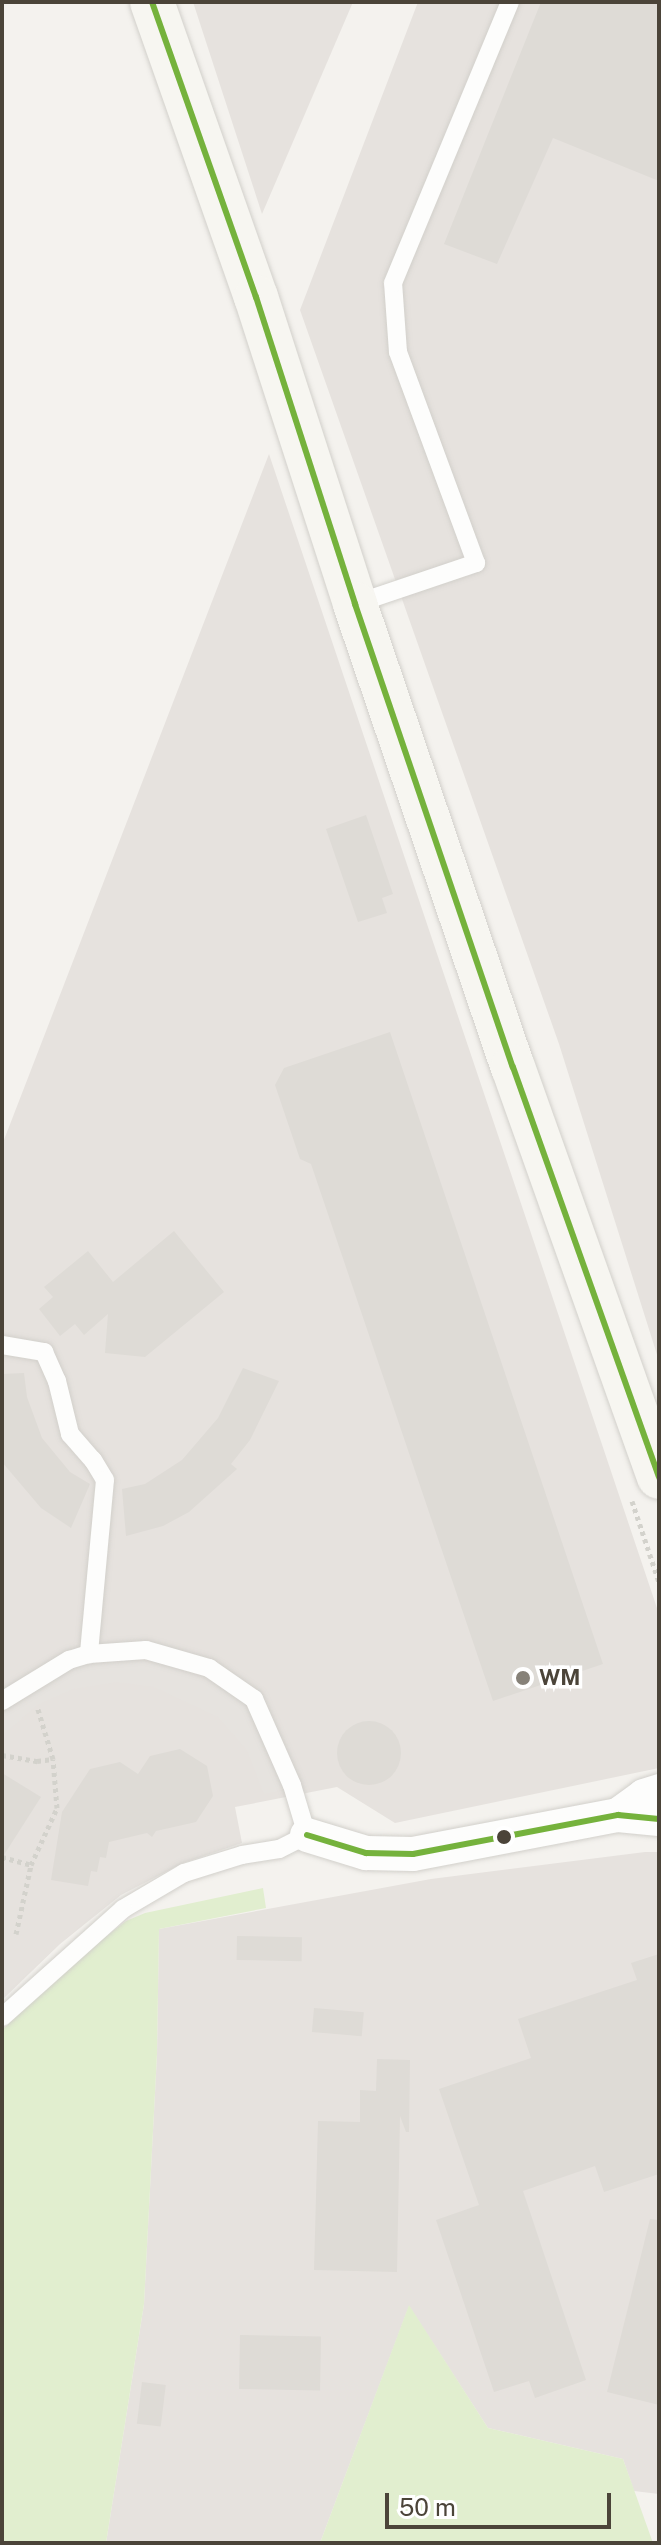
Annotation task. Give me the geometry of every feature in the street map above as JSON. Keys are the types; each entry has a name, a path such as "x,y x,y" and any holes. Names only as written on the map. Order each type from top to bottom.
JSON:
{"main road":[{"path":"152,2 256,297 355,604 659,1477"}],"street":[{"path":"618,1815 644,1796 659,1791"},
{"path":"307,1835 366,1853 413,1854 618,1815 659,1819"}],"lane":[{"path":"355,604 476,563 398,352 393,283 510,2"},
{"path":"2,1345 44,1352 57,1381 70,1434 93,1460 105,1480 89,1654"},
{"path":"2,1701 28,1682 69,1660 89,1654 146,1650 217,1671 254,1699 292,1785 307,1835 279,1849 242,1855 184,1873 123,1909 2,2017"}],"path":[{"path":"16,1934 31,1865 57,1808 53,1759 28,1682"},
{"path":"2,1755 37,1761 53,1759"},
{"path":"2,1857 31,1865"}],"shaded area":[{"path":"193,2 353,2 262,214"},
{"path":"418,2 659,2 659,1361 559,1044 300,310"},
{"path":"269,454 659,1614 659,1768 395,1823 337,1787 235,1807 242,1843 183,1863 121,1895 60,1944 2,2000 2,1145"},
{"path":"122,1661 157,1663 223,1685 244,1704 266,1734 289,1788 264,1794 247,1750 218,1717 154,1687 117,1682 73,1689 37,1705 4,1734 2,1731 2,1705 67,1668"},
{"path":"659,1852 659,2494 634,2491 623,2459 488,2428 409,2306 320,2543 106,2543 144,2304 157,2054 159,1929 431,1879"}],"green space":[{"path":"263,1888 266,1908 159,1929 157,2054 144,2304 106,2543 2,2543 2,2030 82,1955 126,1921 145,1913"},
{"path":"409,2305 488,2428 623,2459 653,2543 320,2543"}],"building":[{"path":"541,2 659,2 659,181 553,138 497,264 444,244"},
{"path":"366,815 393,894 382,898 387,913 358,922 326,829"},
{"path":"390,1032 603,1664 493,1701 311,1164 300,1159 275,1085 284,1068"},
{"path":"174,1231 224,1292 145,1357 105,1353 108,1314 84,1335 75,1324 60,1336 39,1309 53,1297 44,1287 88,1251 113,1282"},
{"path":"243,1368 279,1381 250,1440 231,1464 237,1469 189,1512 163,1526 126,1536 122,1489 145,1484 182,1460 218,1418"},
{"path":"24,1373 27,1397 42,1438 70,1472 90,1484 71,1528 41,1508 2,1462 2,1374"},
{"path":"369,1721 381,1723 392,1730 399,1741 399,1765 392,1776 381,1783 369,1785 357,1783 346,1776 339,1765 337,1753 339,1741 346,1730 357,1723"},
{"path":"180,1749 207,1766 213,1796 196,1822 156,1831 152,1837 147,1833 109,1842 106,1858 100,1857 97,1872 91,1871 88,1886 51,1880 62,1812 90,1769 120,1762 138,1774 150,1756"},
{"path":"2,1773 41,1797 2,1858"},
{"path":"237,1936 302,1937 302,1961 237,1960"},
{"path":"659,1954 659,2174 604,2192 595,2166 523,2191 586,2380 535,2398 529,2381 494,2392 436,2220 479,2205 439,2089 531,2058 518,2019 637,1980 631,1963"},
{"path":"314,2008 364,2012 362,2036 312,2032"},
{"path":"377,2059 410,2060 409,2132 406,2132 400,2116 397,2272 314,2270 318,2121 360,2122 360,2090 376,2091"},
{"path":"650,2219 659,2220 659,2405 607,2392"},
{"path":"240,2335 321,2336 320,2390 239,2389"},
{"path":"142,2382 166,2385 161,2427 137,2424"}],"transit line":[{"path":"152,2 256,297 355,604 513,1067 659,1477"},
{"path":"307,1835 366,1853 413,1854 618,1815 659,1819"}],"place":[{"name":"WM","path":"523,1678"}]}
